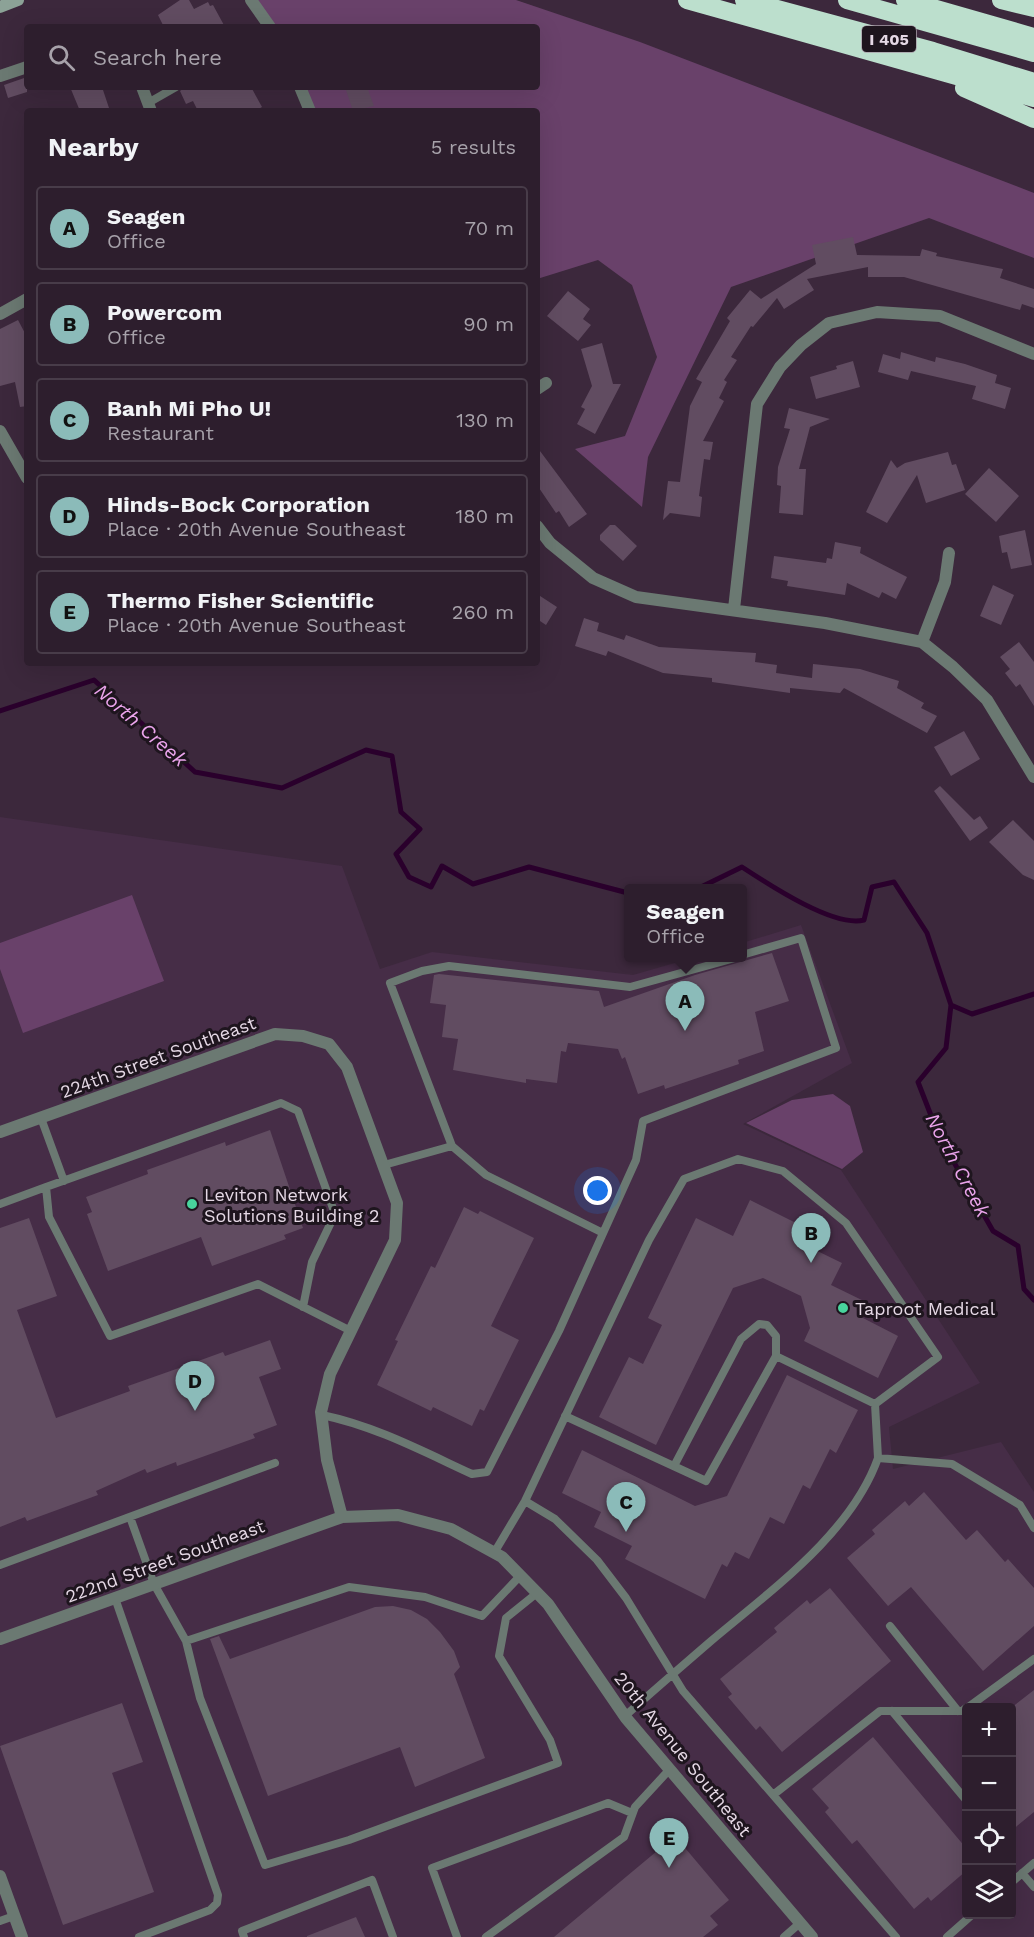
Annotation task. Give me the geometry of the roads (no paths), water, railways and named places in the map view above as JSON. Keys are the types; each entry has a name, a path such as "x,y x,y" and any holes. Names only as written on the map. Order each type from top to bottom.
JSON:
{"highway":[{"name":"I 405","path":"687,0 1034,98"},
{"name":"I 405","path":"744,0 1034,81"},
{"name":"I 405","path":"847,0 1034,53"},
{"name":"I 405","path":"905,0 1034,37"},
{"path":"1001,0 1034,8"},
{"path":"873,51 1034,119"}],"main road":[{"path":"0,7 18,0"}],"street":[{"path":"251,0 268,24"},
{"path":"0,76 24,68"},
{"path":"143,90 150,107"},
{"path":"301,90 309,108"},
{"path":"0,314 24,301"},
{"path":"734,609 757,404 780,367 801,345 829,323 877,312 940,316 1034,354"},
{"path":"0,431 24,473"},
{"path":"540,530 550,543 593,578 636,597 825,623 922,642 987,700 1034,777"},
{"path":"922,642 945,582 949,553"},
{"name":"224th Street Southeast","path":"0,1131 275,1034 303,1036 329,1044 346,1067 384,1165"},
{"path":"342,1517 327,1460 322,1415 330,1374 395,1240 397,1203 384,1165"},
{"name":"20th Avenue Southeast","path":"342,1517 398,1515 451,1529 494,1553 520,1576 548,1604 625,1716 812,1937"},
{"name":"222nd Street Southeast","path":"0,1639 342,1517"},
{"path":"0,1876 22,1937"}],"lane":[{"path":"150,107 172,90"},
{"path":"322,1415 352,1421 386,1434 472,1474 487,1472 559,1331 636,1160 643,1121 836,1048 801,938 747,954"},
{"path":"603,1233 486,1175 452,1146 390,982 422,971 448,966 630,987 718,962"},
{"path":"0,1204 282,1103 298,1111 335,1214 312,1262 303,1307"},
{"path":"40,1118 64,1181"},
{"path":"384,1165 452,1146"},
{"path":"494,1553 525,1501 649,1240 684,1179 738,1159 783,1171 846,1223 938,1357 875,1404"},
{"path":"46,1187 49,1217 110,1336 258,1284 351,1331"},
{"path":"565,1416 706,1481 776,1356 776,1336 767,1325 759,1323 741,1339 674,1466"},
{"path":"776,1356 875,1404"},
{"path":"625,1716 778,1586 826,1539 869,1484 878,1458 875,1404"},
{"path":"878,1458 952,1464 1020,1505 1034,1528"},
{"path":"0,1565 274,1463"},
{"path":"525,1501 555,1519 597,1560 626,1598 672,1674 896,1937"},
{"path":"130,1517 154,1584 186,1641 200,1698 265,1865 349,1840 558,1763 550,1740 499,1656 506,1618 537,1593"},
{"path":"186,1641 349,1587 425,1597 482,1616 520,1576"},
{"path":"115,1598 218,1895 217,1903 210,1910 139,1937"},
{"path":"890,1626 958,1711"},
{"path":"974,1703 1034,1659"},
{"path":"773,1795 880,1711 962,1710"},
{"path":"892,1711 962,1795"},
{"path":"489,1936 624,1837 635,1807 670,1769"},
{"path":"457,1937 432,1868 608,1803 632,1814"},
{"path":"1016,1878 1034,1863"},
{"path":"1022,1873 1034,1887"},
{"path":"244,1937 242,1931 372,1880 393,1937"},
{"path":"0,1921 14,1916"},
{"path":"947,1937 967,1919"},
{"path":"784,1937 800,1923"}],"waterway":[{"name":"North Creek","path":"0,711 94,680 195,772 282,788 366,750 392,756 401,812 420,829 396,854 409,877 431,887 442,866 473,884 529,867 624,892"},
{"name":"North Creek","path":"707,884 742,867 802,903 851,921 864,920 872,887 894,882 927,933 951,1005 946,1048 918,1082 939,1136 993,1231 1018,1246 1024,1289 1034,1300"},
{"path":"951,1005 972,1014 1034,994"}],"place":[{"name":"Seagen","path":"685,1031"},
{"name":"Leviton Network Solutions Building 2","path":"192,1204"},
{"name":"Powercom","path":"811,1263"},
{"name":"Taproot Medical","path":"843,1308"},
{"name":"Hinds-Bock Corporation","path":"195,1411"},
{"name":"Banh Mi Pho U!","path":"626,1532"},
{"name":"Thermo Fisher Scientific","path":"669,1868"}]}
